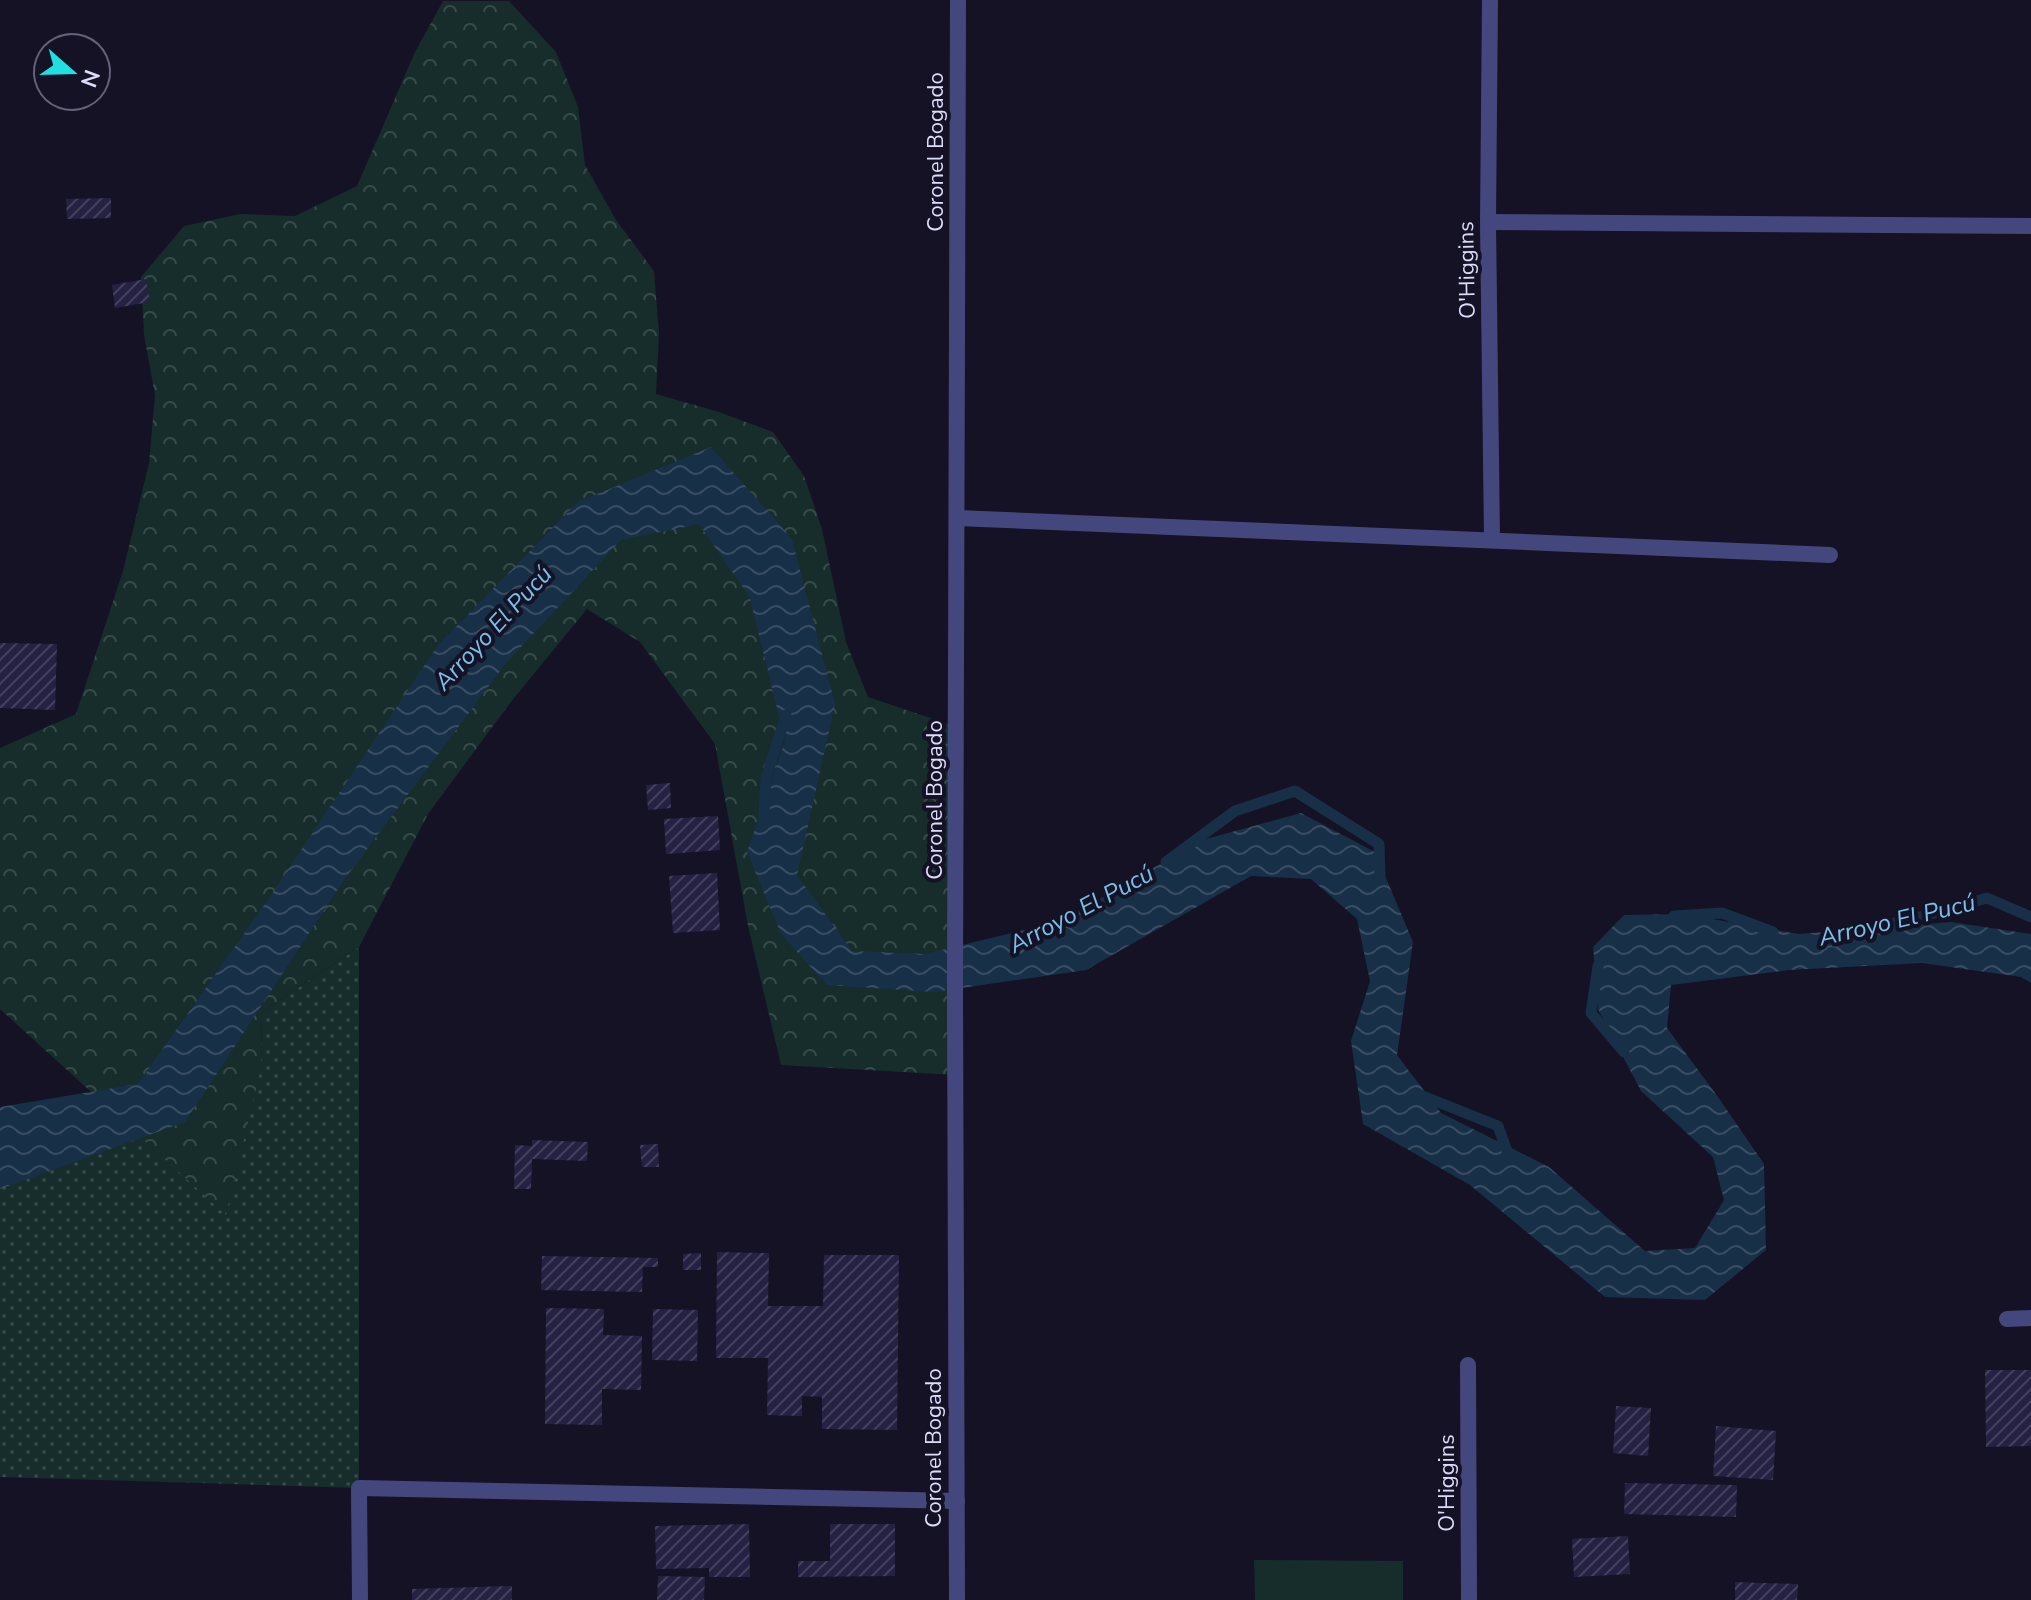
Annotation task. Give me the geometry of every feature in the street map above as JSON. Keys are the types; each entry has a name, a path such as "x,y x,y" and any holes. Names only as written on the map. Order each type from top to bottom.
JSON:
{"street":[{"name":"Coronel Bogado","path":"957,1600 958,0"},
{"name":"O'Higgins","path":"1490,0 1488,222 1492,540"},
{"path":"1488,222 2031,226"},
{"path":"957,518 1830,555"},
{"path":"2007,1319 2031,1318"},
{"name":"O'Higgins","path":"1468,1365 1469,1600"},
{"path":"360,1600 359,1488 957,1501"}],"green space":[{"path":"443,1 509,1 556,52 578,107 585,165 616,220 654,271 659,333 656,394 773,432 804,476 822,529 846,642 868,697 957,727 955,1075 781,1065 748,926 715,744 640,642 587,609 510,703 428,814 359,947 262,1012 261,1068 226,1215 0,1009 0,748 76,714 123,571 149,463 155,395 144,335 141,277 184,226 240,214 295,216 357,186 415,52"},
{"path":"359,947 359,1488 0,1477 0,1143 261,1068 262,1012"},
{"path":"1254,1560 1403,1561 1403,1600 1255,1600"}],"water":[{"path":"711,447 792,539 835,704 797,875 852,951 925,954 1061,921 1202,840 1301,813 1375,852 1413,942 1397,1055 1441,1113 1549,1167 1645,1251 1695,1248 1724,1200 1713,1157 1641,1091 1598,1009 1593,947 1624,915 1683,914 1799,934 1951,922 2031,934 2031,983 2021,977 1922,963 1789,970 1671,985 1667,1028 1764,1164 1766,1250 1705,1300 1605,1297 1470,1185 1363,1124 1351,1041 1370,981 1357,919 1311,879 1251,876 1086,970 934,992 827,985 781,934 747,852 785,741 750,598 699,524 621,540 506,663 344,880 185,1122 0,1189 0,1107 138,1084 265,904 438,645 578,502"}],"building":[{"path":"111,198 111,218 67,219 66,199"},
{"path":"146,279 150,302 115,308 112,285"},
{"path":"0,643 57,644 55,710 0,708"},
{"path":"670,783 671,808 648,810 646,785"},
{"path":"718,816 720,850 666,854 664,819"},
{"path":"717,873 720,930 673,933 669,876"},
{"path":"532,1140 588,1142 587,1161 532,1159 531,1189 514,1189 515,1145 532,1146"},
{"path":"658,1144 659,1167 642,1167 640,1145"},
{"path":"717,1252 769,1253 768,1306 823,1306 824,1255 899,1255 897,1430 822,1429 822,1397 802,1396 802,1416 767,1415 768,1358 716,1358"},
{"path":"701,1253 701,1270 683,1270 683,1254"},
{"path":"542,1256 658,1258 658,1267 643,1267 642,1292 541,1290"},
{"path":"546,1308 604,1309 603,1335 642,1336 641,1390 602,1389 602,1425 545,1424"},
{"path":"653,1309 698,1310 697,1361 652,1360"},
{"path":"1985,1370 2031,1370 2031,1446 1986,1447"},
{"path":"1616,1406 1651,1408 1648,1456 1613,1453"},
{"path":"1716,1426 1776,1431 1773,1480 1713,1476"},
{"path":"1625,1483 1737,1485 1736,1517 1624,1514"},
{"path":"749,1524 750,1577 709,1577 709,1568 656,1569 655,1526"},
{"path":"830,1524 895,1524 895,1576 798,1577 798,1561 830,1561"},
{"path":"1628,1536 1630,1574 1574,1577 1572,1539"},
{"path":"658,1576 705,1577 704,1600 657,1600"},
{"path":"1735,1582 1798,1584 1797,1600 1735,1600"},
{"path":"512,1586 512,1600 412,1600 412,1589"}],"waterway":[{"name":"Arroyo El Pucú","path":"764,815 766,778 786,715"},
{"name":"Arroyo El Pucú","path":"1166,862 1235,811 1295,791 1379,844 1380,878"},
{"name":"Arroyo El Pucú","path":"1855,931 1905,921 1987,898 2031,917"},
{"name":"Arroyo El Pucú","path":"1674,916 1722,913 1773,932"},
{"name":"Arroyo El Pucú","path":"1598,966 1591,1013 1624,1052"},
{"name":"Arroyo El Pucú","path":"1418,1094 1498,1126 1509,1157"}]}
